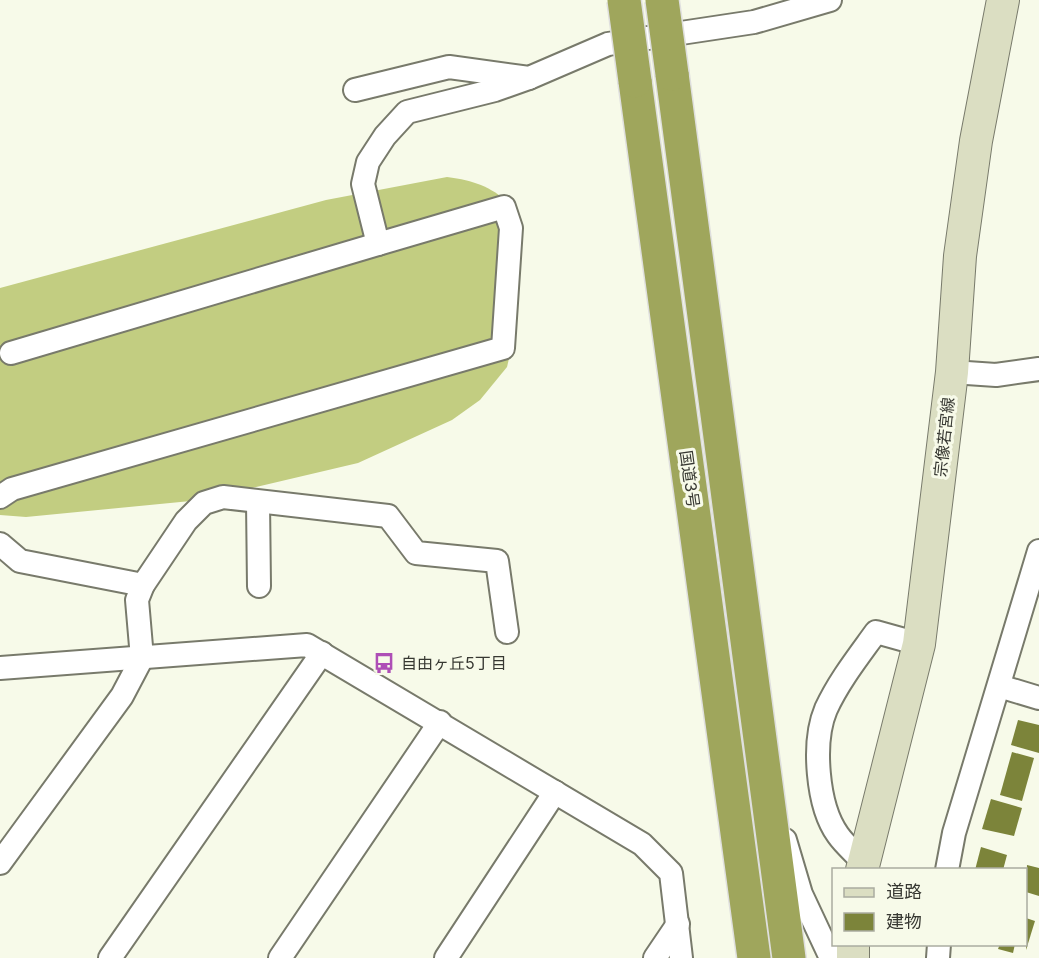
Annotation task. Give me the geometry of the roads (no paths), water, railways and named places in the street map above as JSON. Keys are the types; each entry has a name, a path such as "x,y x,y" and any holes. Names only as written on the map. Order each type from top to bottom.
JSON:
{"highway":[{"name":"国道3号","path":"624,0 754,958"},
{"path":"662,0 789,958"}],"main road":[{"name":"宗像若宮線","path":"862,866 919,644 952,372 960,256 976,141 1003,0"}],"street":[{"path":"378,244 363,184 369,162 385,136 407,112 495,90 608,44 754,22 830,0"},
{"path":"355,90 449,67 529,78"},
{"path":"0,497 12,489 503,348 511,228 504,207 11,352"},
{"path":"952,372 996,375 1039,369"},
{"path":"0,863 122,696 142,658 137,600 143,585 186,521 204,502 223,497 388,516 416,553 497,561 507,633"},
{"path":"258,502 259,586"},
{"path":"0,544 20,561 143,585"},
{"path":"946,868 954,833 1039,552"},
{"path":"862,866 837,834 821,794 818,755 825,712 846,673 876,632 919,644"},
{"path":"0,668 307,645 642,844 671,873 681,958"},
{"path":"110,958 322,653"},
{"path":"999,686 1039,698"},
{"path":"280,958 440,722"},
{"path":"761,755 801,894 831,958"},
{"path":"446,958 555,792"},
{"path":"655,958 678,924"}],"place":[{"name":"自由ヶ丘5丁目","path":"384,663"}]}
